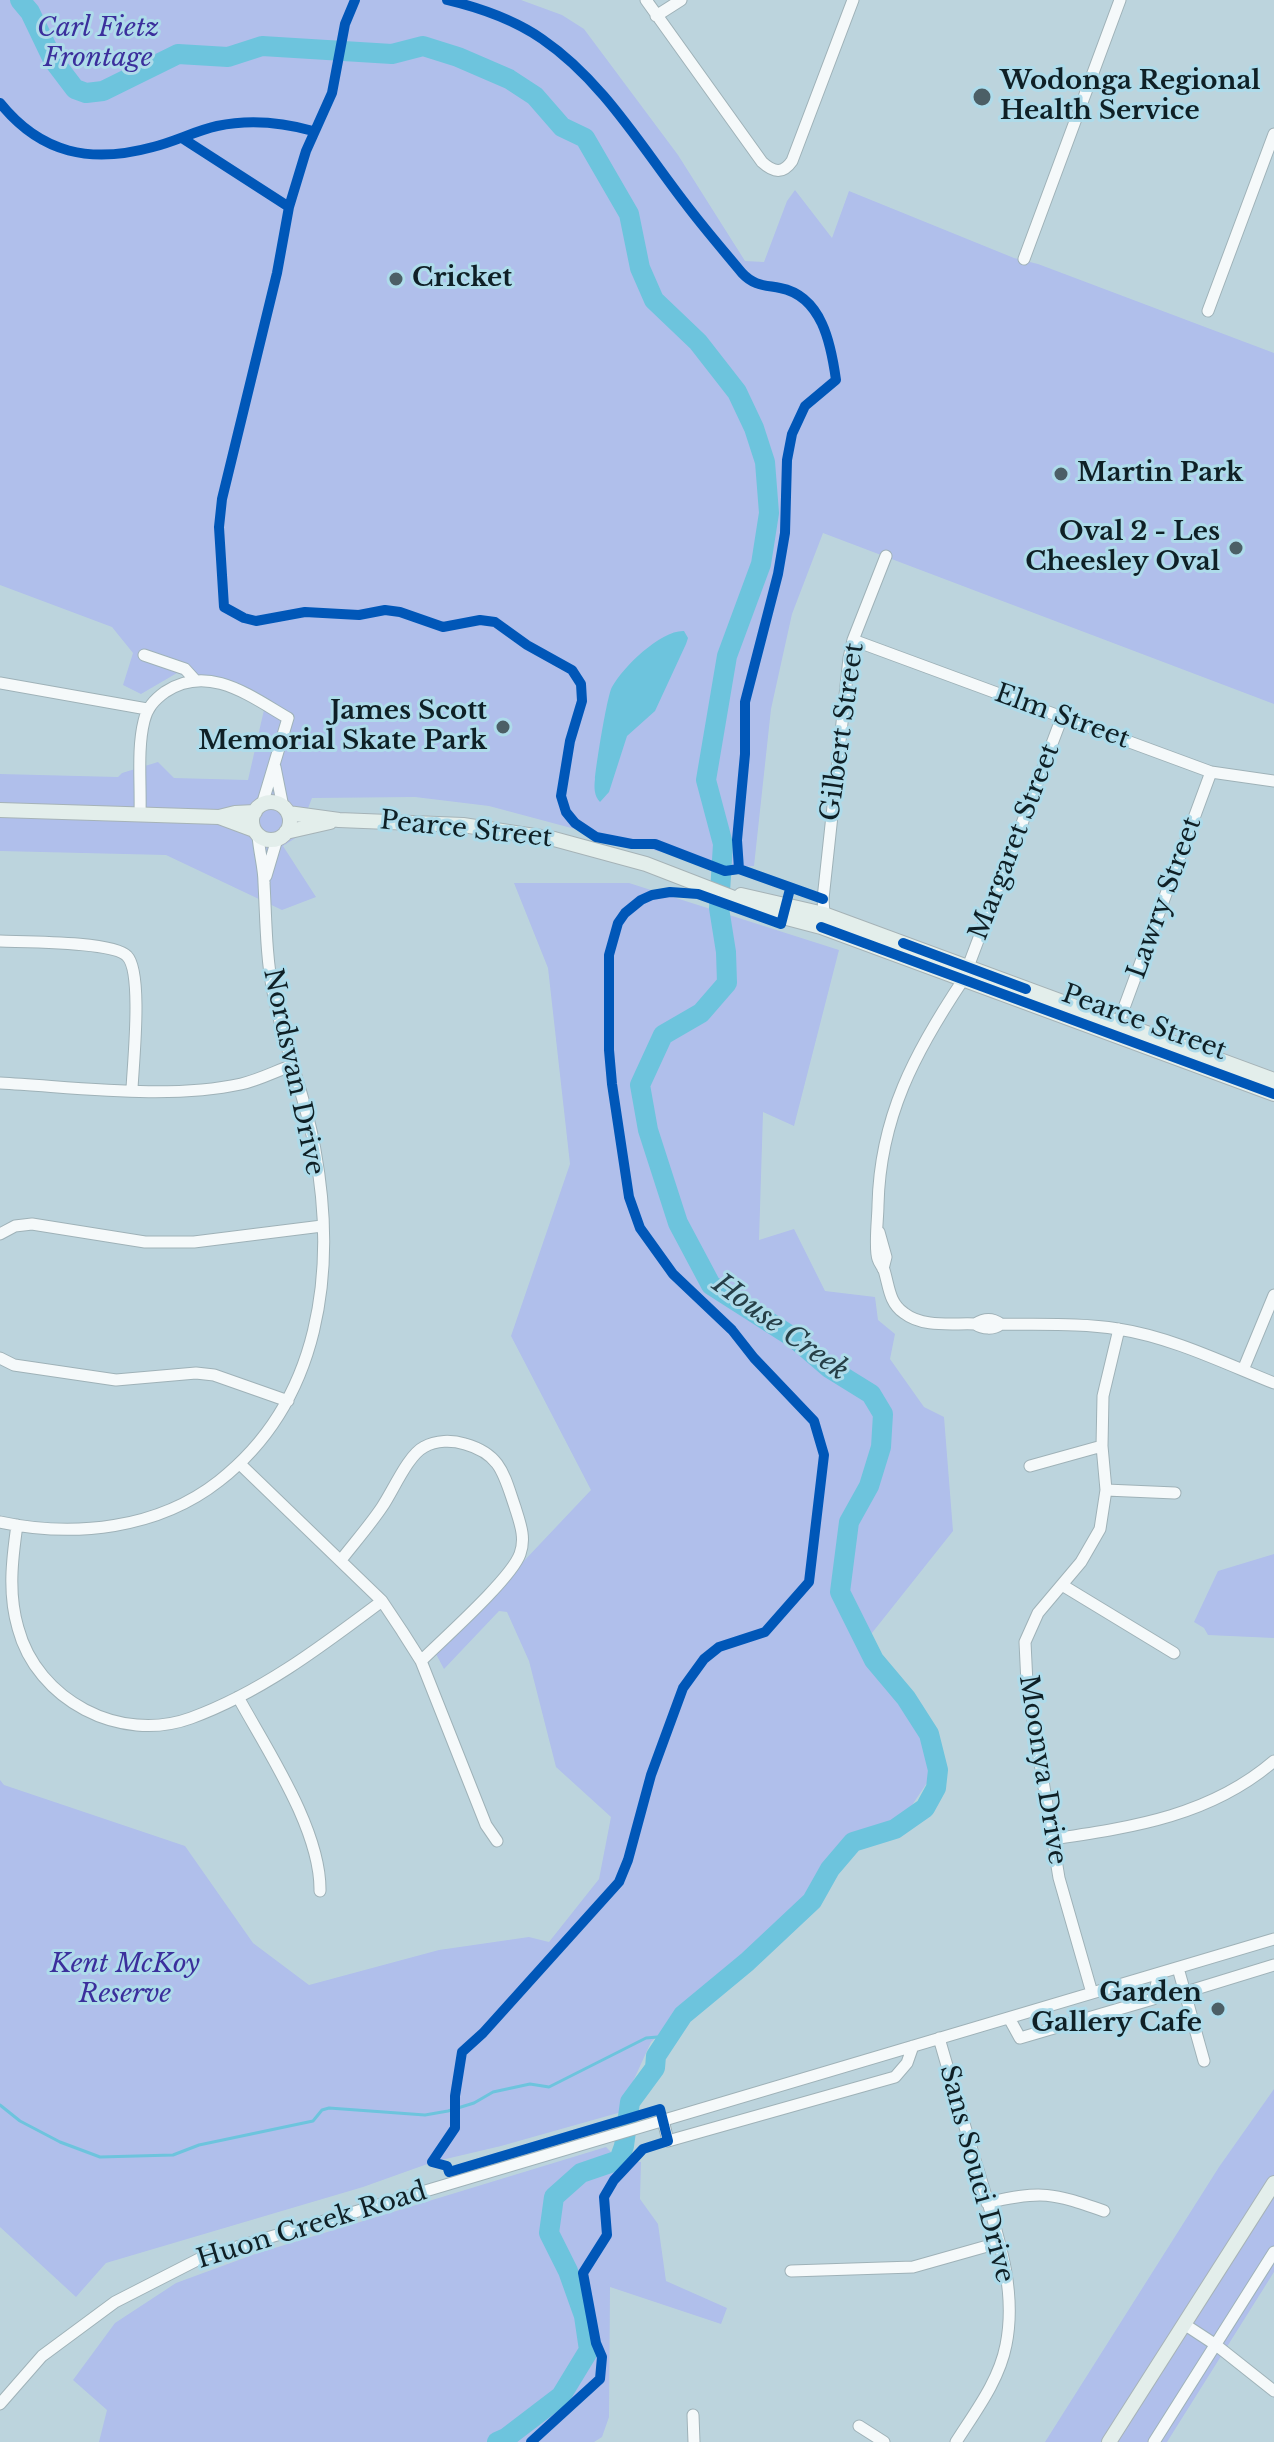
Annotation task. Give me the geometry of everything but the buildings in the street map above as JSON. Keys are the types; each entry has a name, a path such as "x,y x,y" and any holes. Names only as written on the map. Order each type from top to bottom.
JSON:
{"main road":[{"path":"0,810 219,817 273,803 286,810 290,822 282,836 268,840 219,817"},
{"path":"256,833 252,824 258,808"},
{"name":"Pearce Street","path":"286,810 339,820 435,823 519,832 591,848 728,894 748,895 822,920 1272,1083"},
{"name":"Pearce Street","path":"282,836 339,820"},
{"name":"Pearce Street","path":"965,974 1118,1024 1272,1083"},
{"path":"1109,2442 1274,2183"}],"street":[{"path":"646,0 770,169 778,172 787,169 792,161 853,0"},
{"path":"656,16 681,0"},
{"path":"1024,259 1120,0"},
{"path":"1208,311 1274,134"},
{"name":"Gilbert Street","path":"822,920 849,658 886,556"},
{"name":"Elm Street","path":"853,640 1211,772 1274,781"},
{"path":"144,655 185,669 195,680"},
{"path":"140,813 142,731 147,709 175,686 195,680 230,686 263,701 288,718 258,808"},
{"path":"0,683 147,709"},
{"name":"Margaret Street","path":"1062,717 965,974 908,1071 888,1127 878,1185 878,1232 886,1257 883,1269 894,1303 907,1316 929,1323 975,1324 981,1328 995,1328 1001,1324 1119,1329"},
{"path":"274,763 286,810"},
{"name":"Lawry Street","path":"1118,1024 1211,772"},
{"name":"Nordsvan Drive","path":"0,1522 64,1530 103,1528 140,1521 176,1507 209,1489 240,1464 261,1441 288,1401 306,1360 318,1310 323,1267 315,1151 273,992 265,935 264,880 256,833"},
{"name":"Nordsvan Drive","path":"264,880 282,836"},
{"path":"0,941 107,947 127,955 135,968 136,986 132,1089"},
{"path":"0,1083 206,1089 243,1083 293,1065"},
{"path":"0,1234 15,1226 32,1224 145,1242 194,1242 322,1226"},
{"path":"1243,1370 1274,1295"},
{"path":"1119,1329 1176,1345 1274,1383"},
{"name":"Moonya Drive","path":"1092,1993 1059,1878 1027,1684 1025,1642 1038,1613 1091,1547 1100,1529 1106,1490 1102,1446 1103,1396 1119,1329"},
{"path":"0,1358 14,1365 116,1380 196,1373 214,1375 288,1401"},
{"path":"341,1560 381,1509 413,1457 424,1447 438,1442 457,1442 481,1449 495,1460 502,1470 521,1526 523,1542 520,1556 487,1595 421,1661"},
{"path":"1030,1466 1102,1446"},
{"path":"240,1464 382,1601 421,1661 486,1825 497,1841"},
{"path":"1106,1490 1175,1493"},
{"path":"17,1525 11,1578 18,1630 39,1672 54,1690 98,1716 119,1723 171,1723 238,1697 307,1658 382,1601"},
{"path":"1062,1585 1174,1653"},
{"path":"238,1697 288,1790 312,1843 320,1873 320,1891"},
{"path":"1053,1839 1141,1825 1174,1816 1205,1805 1274,1761"},
{"name":"Huon Creek Road","path":"0,2404 42,2356 115,2302 203,2257 1271,1941"},
{"path":"1186,1992 1274,1965"},
{"path":"1178,1968 1204,2061"},
{"path":"1009,2018 1020,2038 1124,2008 1153,1999 1159,1974"},
{"name":"Sans Souci Drive","path":"939,2038 987,2203 1009,2292 1006,2347 985,2397 956,2442"},
{"path":"663,2120 668,2141 895,2077 907,2063 913,2046"},
{"path":"987,2203 1041,2193 1104,2211"},
{"path":"791,2271 913,2267 998,2243"},
{"path":"1154,2442 1274,2252"},
{"path":"1184,2324 1274,2391"},
{"path":"693,2415 694,2442"},
{"path":"859,2426 884,2442"}],"green space":[{"name":"Carl Fietz Frontage","path":"0,0 521,0 562,15 584,29 678,155 745,261 764,262 787,201 795,190 832,238 849,191 1014,258 1038,264 1274,353 1274,704 823,533 792,614 771,709 754,866 721,868 489,806 415,797 312,798 297,837 283,846 316,897 282,910 166,855 0,851 0,774 118,777 158,762 174,778 248,780 266,701 177,673 141,694 123,685 133,653 112,627 0,585"},
{"name":"Kent McKoy Reserve","path":"514,883 629,883 839,950 794,1126 763,1112 759,1240 794,1229 825,1291 875,1297 878,1320 895,1334 890,1359 924,1407 944,1417 953,1531 868,1638 889,1686 913,1718 933,1759 933,1774 902,1820 855,1848 764,1942 724,1972 651,2042 626,2097 625,2111 433,2162 363,2187 106,2263 76,2297 0,2227 0,1780 4,1785 185,1846 253,1943 309,1985 439,1950 529,1937 549,1942 599,1879 611,1817 556,1767 529,1661 507,1612 499,1611 444,1669 436,1654 591,1490 511,1336 570,1164 548,968"},
{"path":"1274,1554 1274,1638 1208,1635 1204,1628 1194,1622 1218,1571"},
{"path":"1274,2089 1274,2272 1167,2442 1045,2442 1219,2167"},
{"path":"606,2147 619,2160 641,2162 640,2199 658,2224 666,2281 727,2308 721,2324 610,2287 609,2417 602,2437 594,2442 99,2442 107,2410 73,2380 115,2323 176,2283 255,2254"}],"shaded area":[{"path":"684,631 688,638 686,644 655,711 627,736 609,792 600,802 595,782 597,760 612,687 654,643 675,632"}],"waterway":[{"name":"House Creek","path":"20,0 30,12 53,60 75,89 86,93 103,91 178,54 228,57 262,46 392,54 423,46 509,79 535,96 562,127 585,138 629,214 640,268 654,300 698,342 737,392 754,428 765,462 769,513 761,564 727,656 706,780 723,844 719,908 727,983 701,1013 663,1035 640,1085 648,1130 678,1223 711,1285 794,1338 829,1368 871,1394 883,1414 881,1447 869,1486 849,1522 840,1592 874,1660 906,1698 929,1734 938,1770 936,1788 925,1808 895,1829 853,1842 830,1869 812,1901 747,1962 683,2015 656,2056 655,2068 630,2102 619,2160 581,2173 554,2197 549,2233 568,2271 584,2316 589,2350 561,2396 497,2442"},
{"path":"0,2105 20,2121 60,2142 100,2157 173,2155 199,2145 313,2121 322,2110 329,2108 425,2115 474,2103 493,2092 530,2084 549,2087 646,2038 669,2036"}],"cycle path":[{"path":"355,0 345,24 332,93 306,151 289,207 277,273 222,499 219,527 224,607 256,621 305,612 359,615 385,610 443,627 480,620 495,622 527,645 572,670 581,684 582,701 570,741 561,796 566,812 575,823 596,837 632,844 655,844 725,871 739,869 823,899"},
{"path":"447,0 508,20 564,55 620,115 742,273 755,283 780,288 806,301 815,311 827,337 836,380 805,406 792,434 787,460 785,533 778,574 745,702 745,754 737,840 739,869"},
{"path":"0,103 32,134 50,144 88,154 130,152 229,124 253,122 313,131"},
{"path":"182,138 289,207"},
{"path":"531,2442 600,2379 602,2357 596,2343 583,2273 607,2235 604,2197 614,2180 643,2149 668,2141 660,2109 449,2172 447,2166 432,2162 455,2128 455,2096 462,2052 483,2033 619,1882 651,1775 683,1688 704,1659 719,1647 765,1632 809,1582 824,1455 814,1421 754,1358 732,1330 673,1274 640,1228 629,1197 612,1084 609,955 618,923 625,913 652,895 670,892 698,894 781,924 790,889"},
{"path":"821,927 1274,1094"},
{"path":"903,943 1026,989"}],"place":[{"name":"Wodonga Regional Health Service","path":"982,97"},
{"name":"Cricket","path":"396,279"},
{"name":"Martin Park","path":"1061,474"},
{"name":"Oval 2 - Les Cheesley Oval","path":"1236,548"},
{"name":"James Scott Memorial Skate Park","path":"503,727"},
{"name":"Garden Gallery Cafe","path":"1218,2009"}]}
